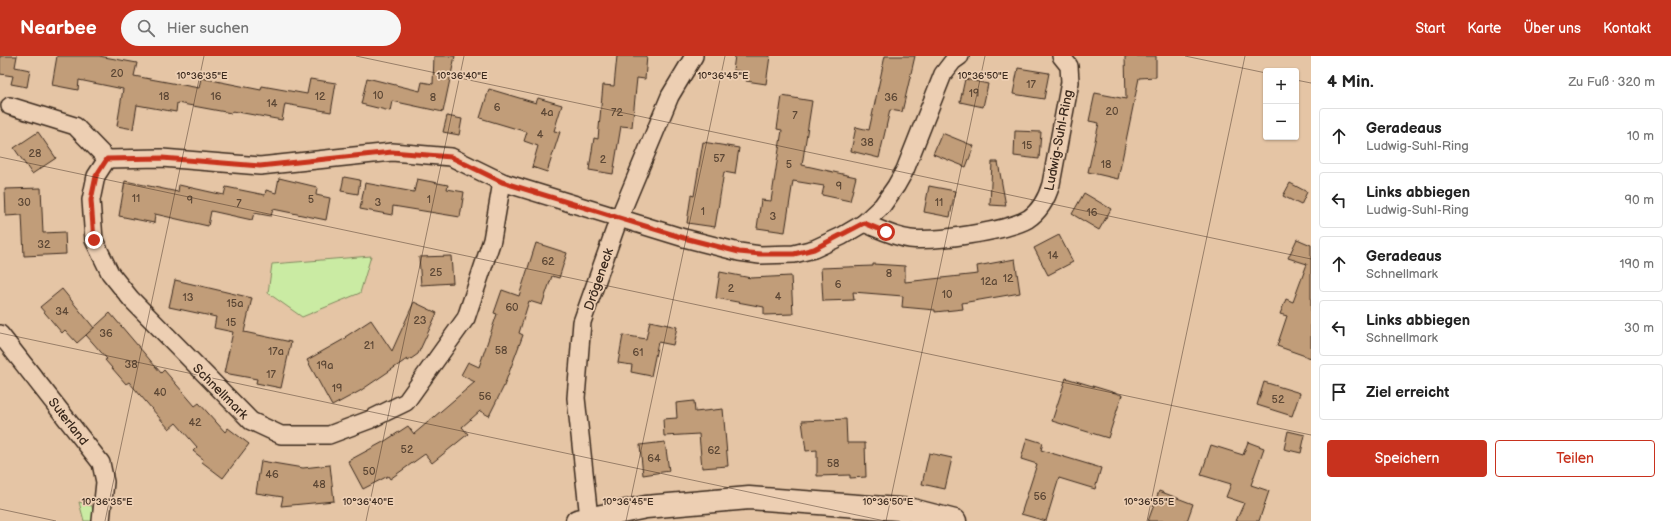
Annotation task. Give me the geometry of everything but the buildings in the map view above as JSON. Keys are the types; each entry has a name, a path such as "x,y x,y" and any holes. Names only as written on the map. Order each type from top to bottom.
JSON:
{"main road":[{"path":"583,520 646,508 749,498 912,510 955,521"}],"street":[{"name":"Drögeneck","path":"583,520 576,398 582,322 619,218 670,96 694,56"},
{"path":"10,106 74,126 107,159 162,158 260,166 392,152 451,157 502,182 654,229 739,252 760,254 794,254 814,249 864,223 882,206 905,170 943,74 953,61 960,56"},
{"name":"Ludwig-Suhl-Ring","path":"864,223 897,236 928,240 997,230 1015,224 1031,216 1042,205 1047,197 1055,166 1070,82 1069,66 1061,56"},
{"name":"Schnellmark","path":"107,159 96,176 91,200 94,240 110,273 131,299 251,421 281,435 329,435 369,420 406,402 466,318 492,240 502,182"},
{"name":"Suterland","path":"0,334 101,463 105,482 101,521"}],"green space":[{"path":"371,256 360,293 302,317 268,293 272,264"},
{"path":"79,502 92,506 95,521 84,521"}],"route":[{"path":"94,240 91,200 96,176 107,159 162,158 260,166 392,152 451,157 502,182 654,229 739,252 779,255 803,252 814,249 842,236 864,223 886,232"}]}
